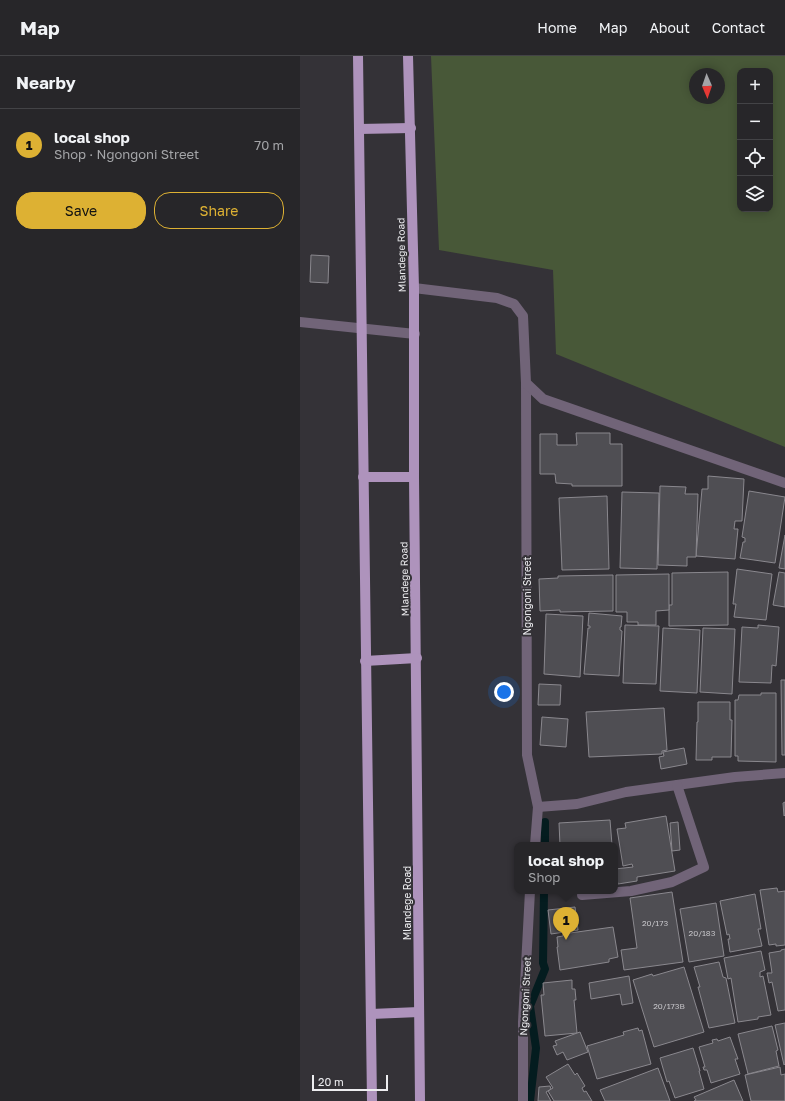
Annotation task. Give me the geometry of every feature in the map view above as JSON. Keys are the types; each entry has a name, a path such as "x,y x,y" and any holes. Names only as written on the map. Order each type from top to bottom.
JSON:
{"main road":[{"path":"358,56 372,1101"},
{"name":"Mlandege Road","path":"408,56 415,334 414,477 417,658 420,1101"},
{"path":"359,129 411,128"},
{"path":"363,477 414,477"},
{"path":"366,661 417,658"},
{"path":"371,1014 419,1012"}],"street":[{"name":"Ngongoni Street","path":"414,288 497,298 514,304 523,316 526,383 527,755 538,807 535,842"},
{"path":"300,322 361,327 415,334"},
{"path":"526,383 543,398 785,483"},
{"path":"538,807 577,804 626,792 735,777 785,773"},
{"path":"618,892 631,891 672,882 704,867 677,785"},
{"name":"Ngongoni Street","path":"523,1101 523,1022 530,894"},
{"path":"582,895 594,894"}],"green space":[{"path":"431,56 785,56 785,447 556,354 553,270 439,250"}],"building":[{"path":"311,255 329,256 328,283 310,282"},
{"path":"576,433 610,433 610,444 622,444 622,486 572,486 572,484 556,483 555,474 540,474 540,434 557,434 557,445 577,445"},
{"path":"708,476 744,479 742,521 735,521 734,529 738,529 735,559 696,556 702,489 708,489"},
{"path":"660,486 686,487 685,494 698,494 696,557 687,557 687,566 658,565"},
{"path":"749,491 785,497 775,563 740,558 743,542 745,542 745,538 742,537"},
{"path":"622,492 659,493 657,569 620,568"},
{"path":"607,496 609,569 562,570 559,498"},
{"path":"785,535 785,569 779,568"},
{"path":"737,569 772,574 766,620 734,617 736,604 733,604"},
{"path":"728,572 728,625 669,626 669,605 672,605 672,573"},
{"path":"779,572 785,573 785,607 773,605"},
{"path":"669,574 669,610 656,611 656,625 638,625 638,622 627,622 627,612 616,612 616,575"},
{"path":"613,575 613,611 540,611 539,579 558,578 558,576"},
{"path":"589,613 622,616 620,627 620,630 622,631 619,676 584,674 588,628 590,628 590,626 588,626"},
{"path":"546,614 583,616 580,677 544,674"},
{"path":"625,625 659,626 656,684 623,683"},
{"path":"758,625 779,627 776,666 772,665 771,683 739,682 742,627 758,628"},
{"path":"663,628 700,630 697,693 660,691"},
{"path":"703,628 735,629 732,694 700,692"},
{"path":"781,680 785,680 785,755 782,755"},
{"path":"539,684 561,685 560,705 538,705"},
{"path":"761,693 776,693 776,762 738,761 738,756 735,756 735,700 738,700 739,695 761,695"},
{"path":"698,702 730,702 730,720 732,720 731,757 712,757 712,760 696,760"},
{"path":"664,708 667,750 662,751 662,754 589,757 586,712"},
{"path":"542,717 568,719 566,747 540,745"},
{"path":"684,748 687,764 661,769 659,757 664,756 663,752"},
{"path":"785,802 785,815 784,816 783,803"},
{"path":"666,816 675,871 637,877 637,881 618,884 618,869 633,867 632,864 623,866 617,829 626,828 625,823"},
{"path":"610,820 612,842 560,842 559,823"},
{"path":"678,822 680,850 672,851 670,823"},
{"path":"777,888 778,892 785,891 785,945 776,946 776,944 769,945 760,890"},
{"path":"672,892 683,962 624,970 621,950 637,948 630,898"},
{"path":"755,894 761,929 758,929 762,946 730,952 728,939 730,939 729,934 727,935 720,901"},
{"path":"716,903 724,956 689,962 680,909"},
{"path":"575,907 578,930 551,934 548,910"},
{"path":"613,927 618,957 609,959 609,962 560,970 557,937 563,936 563,934"},
{"path":"785,949 785,1010 778,1011 772,982 769,983 767,973 772,973 769,953"},
{"path":"761,951 765,970 760,972 760,977 763,976 771,1015 758,1017 758,1019 738,1022 731,978 728,979 724,958"},
{"path":"719,962 723,977 726,978 735,1023 709,1028 694,967"},
{"path":"684,967 704,1032 654,1047 633,980"},
{"path":"629,976 633,1003 622,1005 620,994 591,999 589,983"},
{"path":"572,980 572,989 575,989 576,1000 574,1000 577,1033 545,1036 541,995 544,995 543,983"},
{"path":"785,1023 785,1064 784,1065 775,1025"},
{"path":"772,1026 778,1050 776,1051 779,1066 748,1074 738,1034"},
{"path":"638,1028 639,1031 642,1030 651,1064 597,1079 587,1046 624,1035 623,1032"},
{"path":"580,1032 588,1052 567,1060 563,1052 557,1055 553,1046 557,1045 555,1041"},
{"path":"730,1037 738,1059 735,1059 740,1074 711,1083 707,1070 704,1070 703,1067 705,1067 699,1047 713,1043 712,1040 717,1039 718,1041"},
{"path":"693,1048 704,1089 675,1098 669,1081 667,1082 660,1058"},
{"path":"568,1064 575,1075 577,1073 585,1086 582,1088 584,1092 586,1091 592,1101 554,1101 548,1091 553,1088 546,1077"},
{"path":"780,1067 781,1075 785,1074 785,1101 751,1101 745,1075"},
{"path":"658,1068 670,1101 605,1101 600,1090"},
{"path":"734,1080 743,1101 694,1101 696,1100 694,1097"},
{"path":"550,1086 551,1089 546,1092 551,1101 538,1101 539,1087"}],"waterway":[{"path":"545,822 545,842"},
{"path":"530,1101 536,1048 530,1006 545,969 543,963 544,894"}],"place":[{"name":"local shop","path":"566,940"}]}
